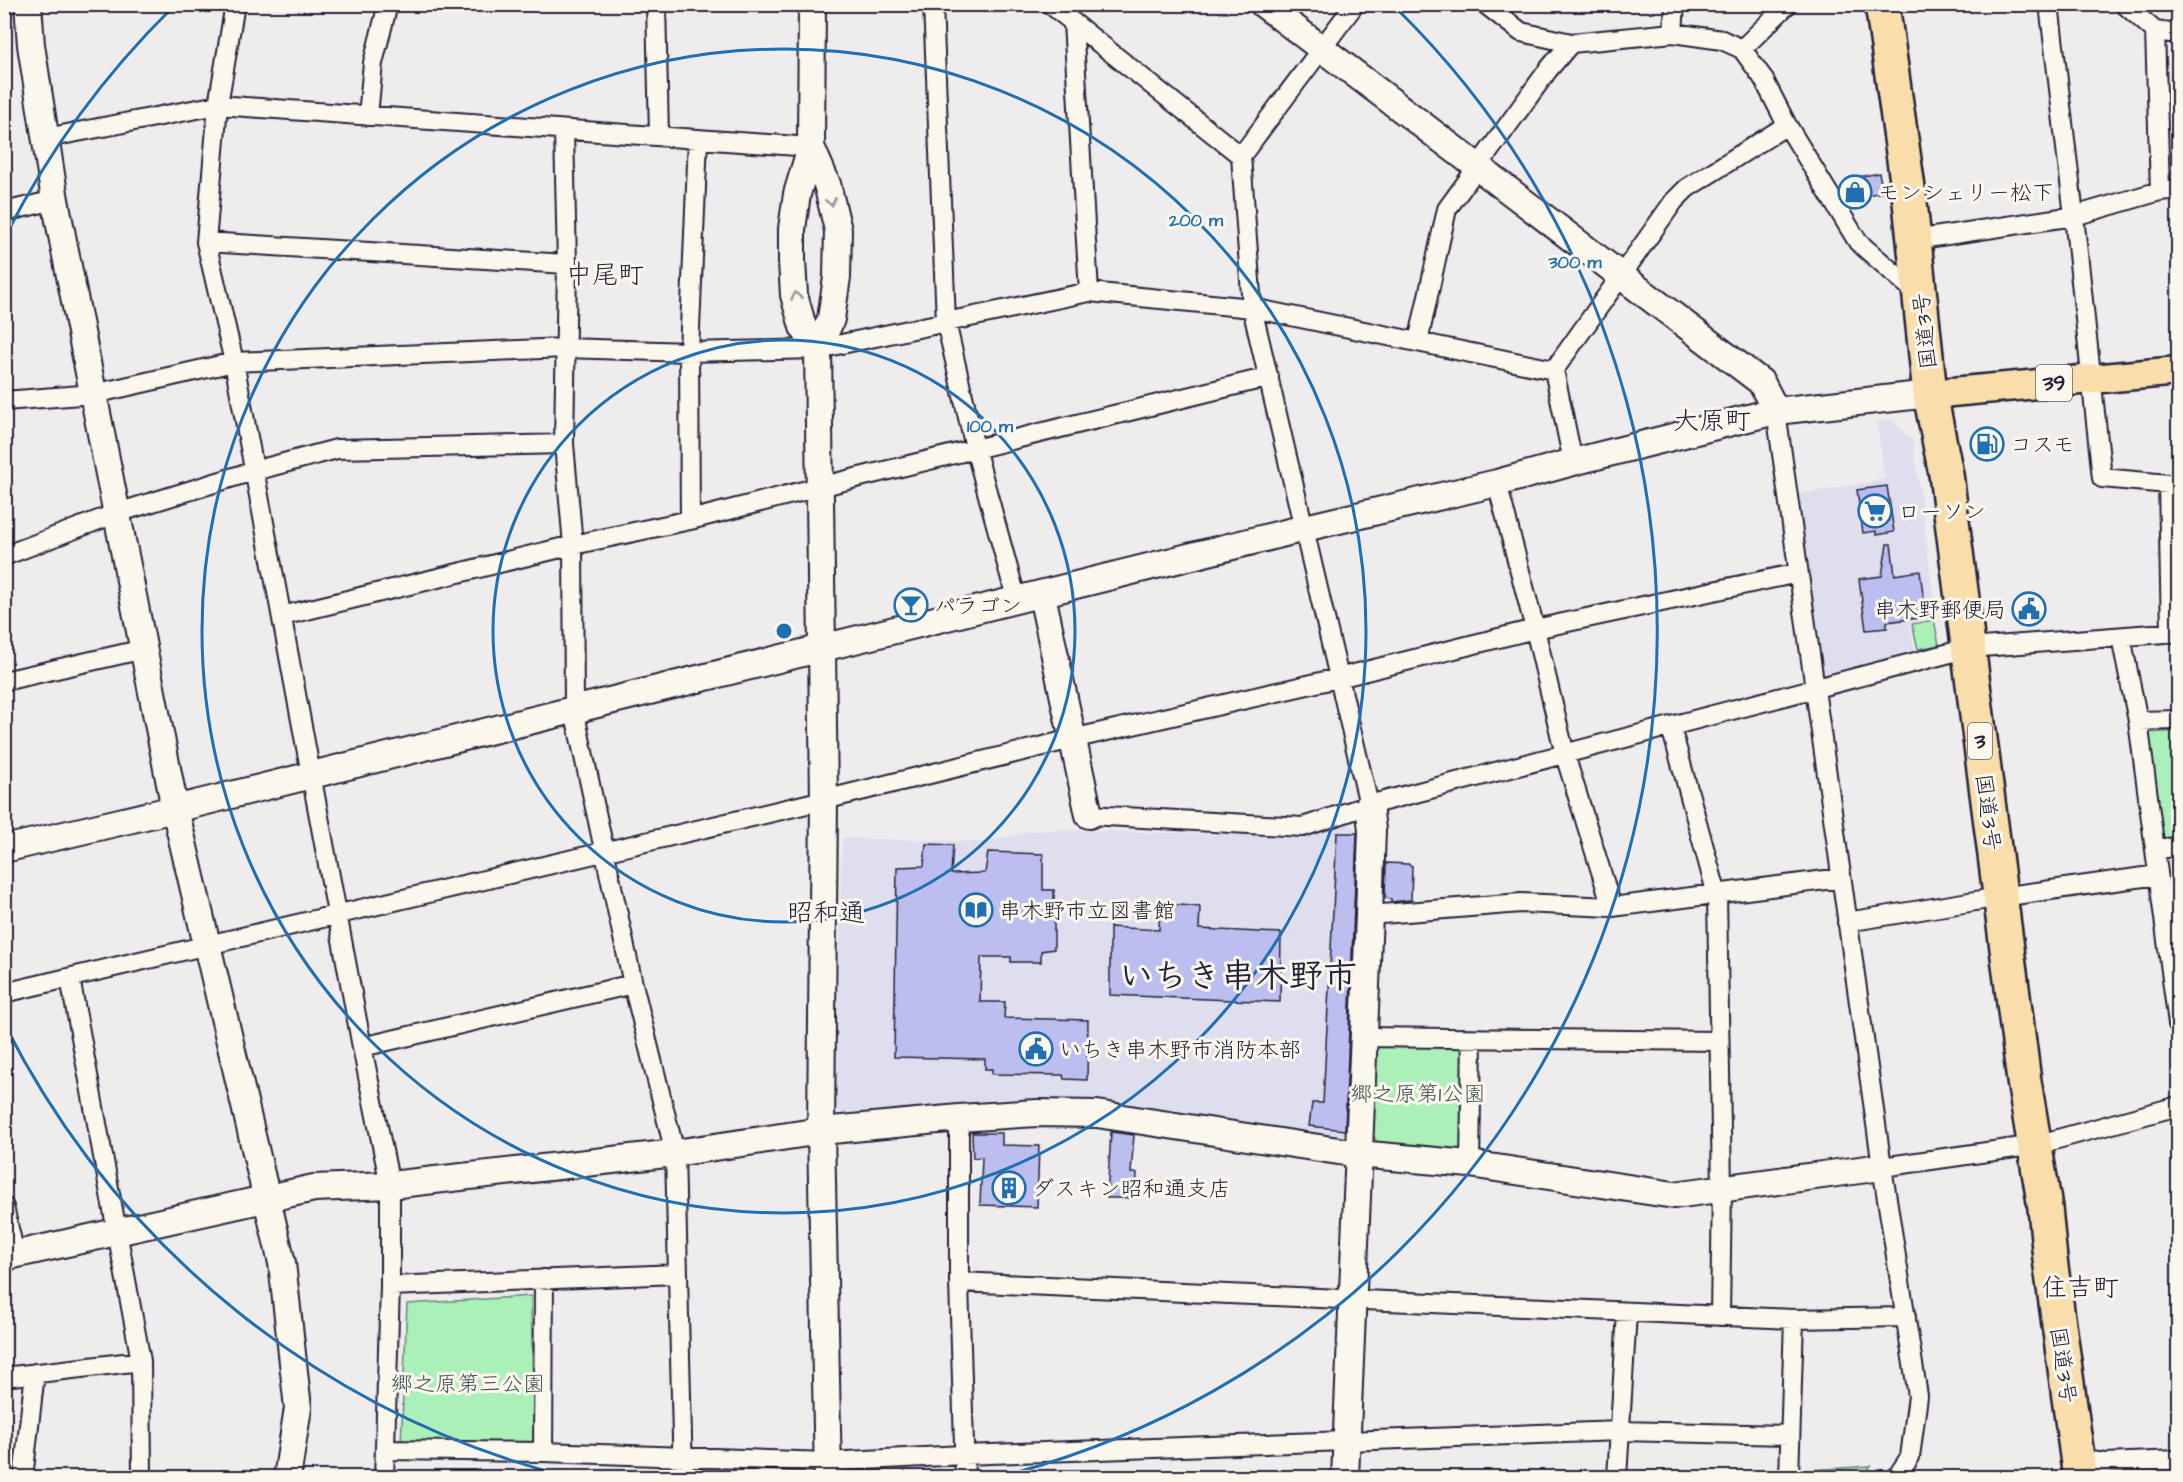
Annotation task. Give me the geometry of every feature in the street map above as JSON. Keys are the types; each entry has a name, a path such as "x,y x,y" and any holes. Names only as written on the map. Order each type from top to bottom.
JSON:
{"highway":[{"name":"国道3号","path":"1882,4 1914,240 1930,394 1946,474 2024,1081 2036,1145 2078,1468"}],"main road":[{"name":"39","path":"1930,394 2178,371"}],"street":[{"path":"28,4 31,45 55,200 176,809 282,1263 298,1407 287,1478"},
{"path":"236,4 219,105 206,242 234,362 362,1047 390,1185 390,1286 384,1478"},
{"path":"368,116 373,63 387,4"},
{"path":"657,4 659,136"},
{"path":"812,4 811,147 797,194 792,229 792,261 794,295 803,327 818,349"},
{"path":"933,4 945,322 975,448 1030,598 1072,739 1089,815 1303,827 1368,805 1969,648 2121,638 2175,632 2168,484 2102,478 2049,4"},
{"path":"1050,4 1241,156"},
{"path":"1263,4 1761,382 1776,411 1840,878 1918,1396 1910,1457 1896,1478"},
{"path":"1345,1478 1372,830 1305,528 1252,308 1241,156 1355,4"},
{"path":"1485,4 1521,32 1571,43 1673,33 1722,40 1742,50 1763,78 1787,124 1858,242 1920,296"},
{"path":"1673,33 1675,4"},
{"path":"1742,50 1788,4"},
{"path":"2124,4 2155,30 2178,34"},
{"path":"1073,22 1089,292"},
{"path":"2155,30 2160,191"},
{"path":"1418,342 1447,209 1548,70 1571,43"},
{"path":"46,138 219,105 811,147"},
{"path":"1573,462 1554,370 1674,201 1687,188 1787,124"},
{"path":"564,130 567,264 564,444 573,545 574,710 633,984 675,1153 682,1478"},
{"path":"690,520 689,352 698,139"},
{"path":"811,147 827,184 838,230 837,277 831,319 818,349 824,800 821,1131 828,1470"},
{"path":"1914,240 2074,216 2160,191 2178,189"},
{"path":"4,212 55,200"},
{"path":"206,242 567,264"},
{"path":"4,401 94,394 234,362 565,348 689,352 818,349 1089,292 1252,308 1554,370"},
{"path":"282,616 573,545 690,520 1269,377"},
{"path":"4,849 176,809 1305,528 1497,483 1776,411 1930,394"},
{"path":"4,556 117,513 337,449 564,444"},
{"path":"1497,483 1535,629 1564,755 1612,907"},
{"path":"4,993 1338,678 1535,629 1798,573"},
{"path":"2121,638 2138,721 2158,875 2174,963 2178,1024"},
{"path":"4,681 144,649"},
{"path":"2138,721 2178,720"},
{"path":"1671,727 1718,895 1722,1189 1720,1316"},
{"path":"2155,849 2178,847"},
{"path":"1847,922 2000,897 2158,875"},
{"path":"1369,915 1521,903 1612,907 1840,878"},
{"path":"70,978 141,1361 142,1478"},
{"path":"362,1047 633,984"},
{"path":"1363,1038 1719,1041"},
{"path":"1470,1164 1472,1039"},
{"path":"4,1207 10,1256 314,1188 390,1185 675,1153 821,1131 1037,1113 1097,1114 1358,1154 1470,1164 1674,1195 2036,1145 2178,1106"},
{"path":"959,1118 959,1282 965,1478"},
{"path":"390,1286 677,1274"},
{"path":"543,1452 544,1279"},
{"path":"959,1282 1794,1319 1906,1317"},
{"path":"1617,1478 1627,1312"},
{"path":"1789,1478 1794,1319"},
{"path":"4,1377 141,1361"},
{"path":"23,1478 35,1373"},
{"path":"386,1450 681,1456 828,1470 963,1455 1620,1431 1790,1435"},
{"path":"2078,1468 2105,1463 2178,1461"}],"shaded area":[{"path":"1892,420 1913,441 1936,616 1910,623 1915,652 1829,674 1818,669 1797,495 1885,479 1877,422"},
{"path":"1349,824 1360,834 1347,1133 1341,1137 1076,1099 995,1099 847,1119 835,1106 842,838 987,842 1030,831 1063,830 1301,837"}],"green space":[{"path":"1934,620 1939,645 1918,649 1912,624"},
{"path":"2178,731 2178,839 2162,841 2146,733"},
{"name":"郷之原第1公園","path":"1380,1045 1456,1046 1464,1053 1464,1147 1458,1153 1377,1142 1370,1129 1373,1052"},
{"name":"郷之原第三公園","path":"531,1296 534,1450 401,1445 407,1304"},
{"path":"1871,1466 1861,1477 1812,1477 1813,1470"}],"building":[{"path":"1879,173 1883,192 1851,198 1847,179"},
{"name":"ローソン","path":"1887,486 1894,532 1876,535 1876,531 1863,533 1857,490"},
{"path":"1887,544 1891,544 1895,575 1920,571 1926,617 1887,622 1887,628 1866,630 1859,579 1882,576"},
{"path":"1337,833 1357,833 1345,1130 1309,1126 1312,1103 1323,1103"},
{"path":"926,844 953,845 951,874 985,873 988,852 1043,854 1043,890 1054,890 1054,949 1041,951 1041,962 1011,962 1011,957 981,957 980,1002 1005,1002 1004,1018 1088,1020 1087,1080 1064,1079 1063,1075 992,1074 992,1069 985,1069 985,1059 894,1057 897,867 924,866"},
{"path":"1386,863 1412,866 1411,900 1391,902 1391,899 1385,898"},
{"path":"1160,903 1200,907 1199,929 1281,933 1280,1002 1110,995 1110,927 1159,930"},
{"path":"1111,1132 1134,1135 1131,1173 1137,1173 1136,1198 1107,1198"},
{"name":"ダスキン昭和通支店","path":"972,1133 1002,1133 1002,1145 1039,1146 1037,1207 980,1205 982,1157 973,1158"}],"place":[{"name":"モンシェリー松下","path":"1855,192"},
{"name":"コスモ","path":"1987,444"},
{"name":"ローソン","path":"1875,511"},
{"name":"パラゴン","path":"911,605"},
{"name":"串木野郵便局","path":"2029,609"},
{"name":"串木野市立図書館","path":"976,910"},
{"name":"いちき串木野市消防本部","path":"1036,1049"},
{"name":"ダスキン昭和通支店","path":"1009,1188"}],"district":[{"name":"中尾町","path":"605,274"},
{"name":"大原町","path":"1712,420"},
{"name":"昭和通","path":"826,912"},
{"name":"いちき串木野市","path":"1238,975"},
{"name":"住吉町","path":"2080,1287"}]}
